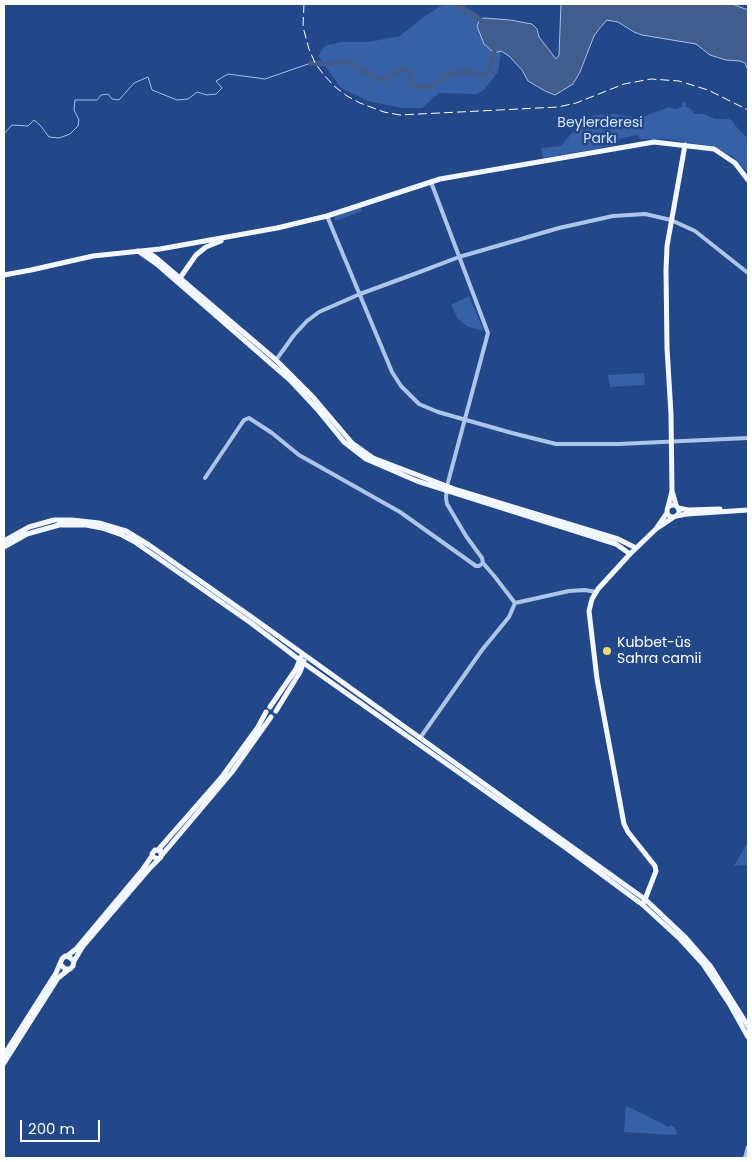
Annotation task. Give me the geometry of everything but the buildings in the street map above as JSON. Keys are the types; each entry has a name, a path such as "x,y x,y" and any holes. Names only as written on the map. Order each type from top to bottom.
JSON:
{"main road":[{"path":"4,275 93,256 230,237 327,216 431,182 599,150 654,142 714,149 735,163 748,180"},
{"path":"675,517 669,516 668,510 672,491 672,442 666,270 667,246 685,145"},
{"path":"180,278 185,268 196,255 206,247 230,237"},
{"path":"145,250 156,257 276,360 362,451 392,466 446,488 618,539 636,548"},
{"path":"138,251 158,265 290,380 344,442 356,453 385,468 616,544 630,554"},
{"path":"672,491 679,512 675,517"},
{"path":"656,529 672,505 688,510 748,509"},
{"path":"644,902 656,871 655,866 628,832 621,810 596,679 590,632 589,611 592,599 596,592 636,548 656,529 675,517 687,514 748,509"},
{"path":"4,541 29,527 54,520 88,521 126,531 254,618 303,658 644,902 703,964 729,1003 748,1038"},
{"path":"4,548 27,534 59,525 86,525 102,528 135,542 420,738 644,902 685,937 711,967 748,1026"},
{"path":"4,1055 61,965 62,959 76,949 144,869 154,851 158,850 222,778 303,658"},
{"path":"4,1063 58,978 73,966 83,946 232,772 271,716 274,715 300,672 303,658"},
{"path":"268,709 274,707 276,711"},
{"path":"268,709 267,715 271,716"},
{"path":"158,850 162,852 160,857"},
{"path":"152,856 154,858 160,857"},
{"path":"67,956 74,961"},
{"path":"61,965 68,970"}],"street":[{"path":"431,182 488,333 446,488 447,504 482,558 483,563 515,603"},
{"path":"276,360 294,335 311,317 360,294 417,274 459,256 559,228 613,216 646,214 671,220 695,231 748,273"},
{"path":"327,216 392,372 401,386 419,404 464,419 556,444 612,444 748,438"},
{"path":"205,478 244,420 249,418 272,433 299,455 407,516 476,566 483,563"},
{"path":"515,603 569,591 585,590 596,592"},
{"path":"420,738 482,650 509,617 515,603"},
{"path":"745,1158 748,1147"}],"green space":[{"path":"444,4 459,4 469,12 484,18 480,19 501,51 498,72 484,90 477,94 439,93 422,108 403,108 368,101 341,88 318,56 325,46 341,42 369,42 400,36 422,18"},
{"name":"Beylerderesi Parkı","path":"683,102 686,103 685,107 690,108 694,114 704,114 715,119 729,119 732,121 748,138 748,171 732,156 712,146 667,139 641,139 637,135 619,139 617,145 543,158 541,148 561,146 571,134 594,115 614,114 640,118 669,107 675,109 682,107"},
{"path":"360,206 362,211 335,220 335,216"},
{"path":"469,296 483,329 482,331 467,326 458,319 451,305"},
{"path":"644,373 645,385 610,387 608,375"},
{"path":"748,842 748,865 734,866"},
{"path":"627,1106 669,1127 671,1125 675,1128 677,1134 624,1132"}],"shaded area":[{"path":"561,4 732,4 748,10 748,70 745,63 710,55 696,44 642,35 618,22 607,20 594,36 580,72 573,84 555,95 528,81 522,70 509,56 501,51 494,53 484,44 477,26 480,19 484,18 532,24 537,29 539,37 556,59 559,55"}],"waterway":[{"path":"455,4 480,19"},
{"path":"311,63 334,64 346,61 375,78 384,80 401,69 407,70 411,74 411,80 416,86 425,88 434,86 444,77 453,73 468,71 481,75 489,73 494,53"},
{"path":"4,134 12,125 28,126 34,120 49,137 59,138 70,134 78,126 79,120 74,110 75,100 97,100 101,95 108,94 112,99 119,100 134,83 148,77 152,90 177,100 188,99 197,92 207,95 216,94 222,88 216,81 228,74 265,79 311,63"}],"railway":[{"path":"304,4 303,27 315,63 334,86 347,96 384,112 400,115 558,107 576,103 624,84 651,79 679,81 708,90 748,110"}],"place":[{"name":"Kubbet-üs Sahra camii","path":"607,651"}]}
